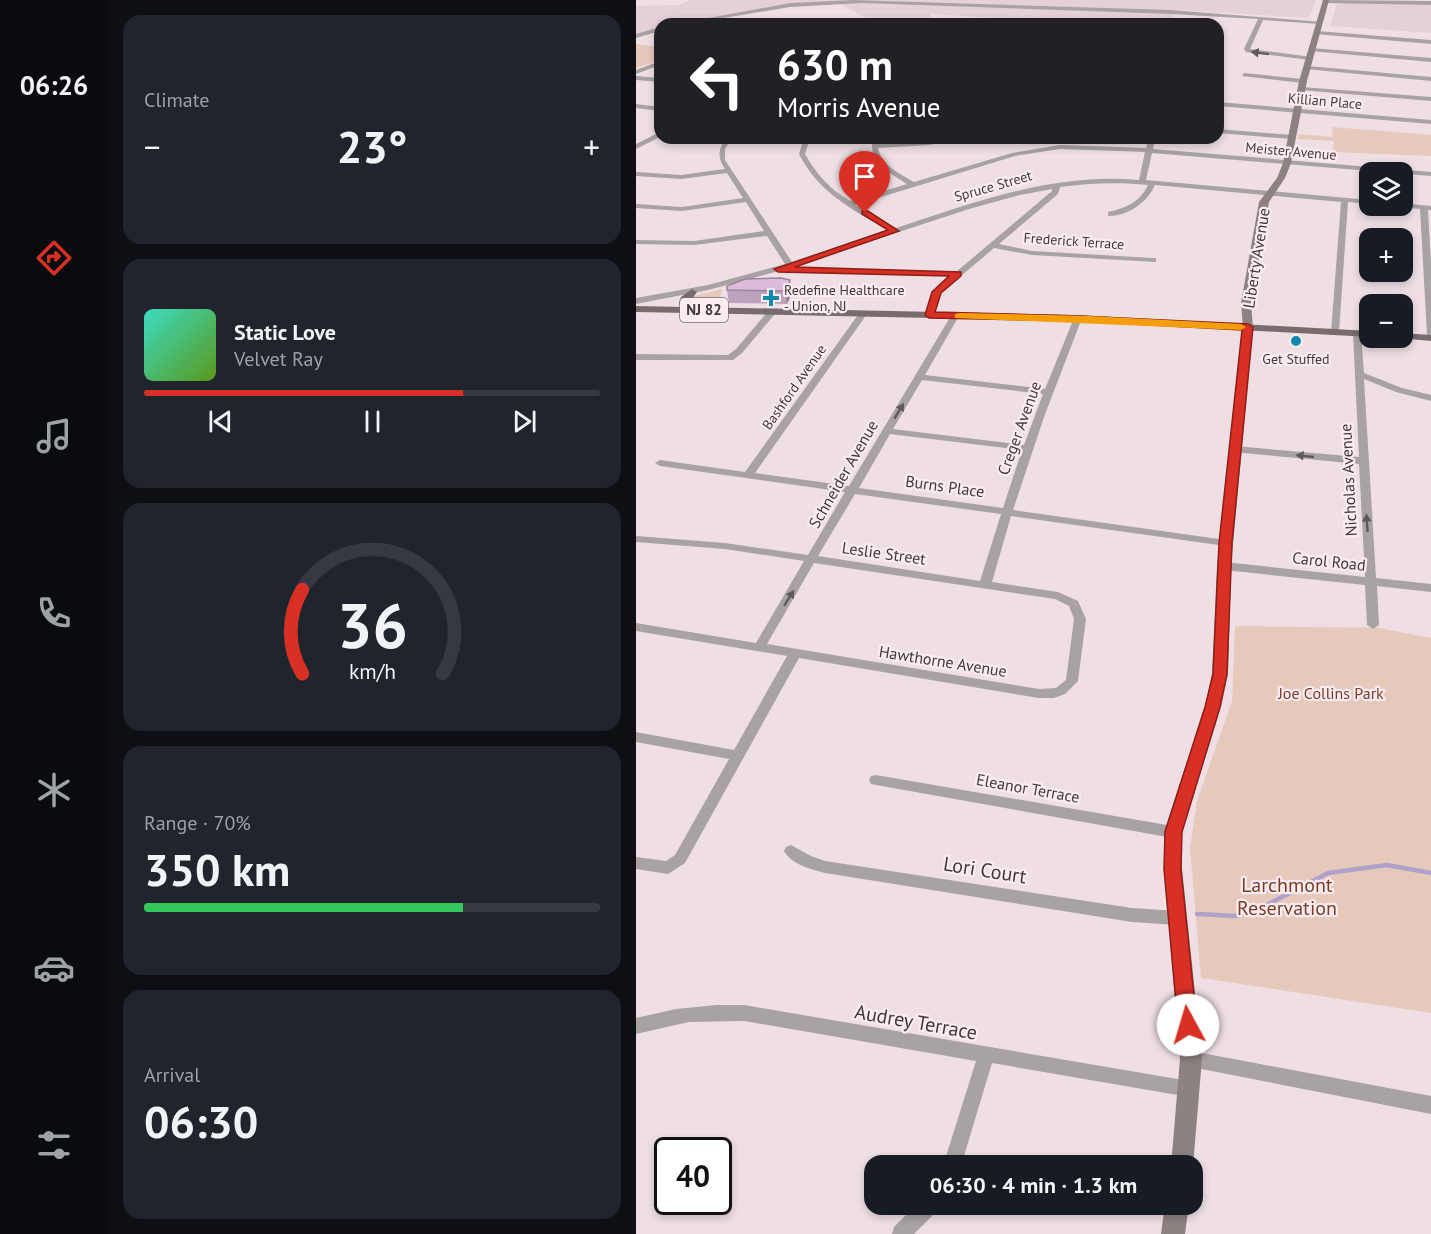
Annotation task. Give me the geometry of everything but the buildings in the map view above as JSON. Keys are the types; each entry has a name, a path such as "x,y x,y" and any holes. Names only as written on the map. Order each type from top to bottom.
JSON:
{"main road":[{"path":"692,292 684,303 695,310"},
{"name":"NJ 82","path":"636,309 1078,318 1357,333"},
{"path":"1413,336 1431,336"}],"street":[{"path":"1326,0 1431,3"},
{"name":"Liberty Avenue","path":"1183,1155 1191,1059 1173,869 1173,832 1213,707 1220,674 1224,566 1248,327 1246,303 1264,202 1281,178 1287,163 1296,110 1326,0"},
{"path":"714,18 790,5 862,1 1205,14 1319,22"},
{"path":"1203,18 1205,14"},
{"path":"1261,18 1248,51 1431,60"},
{"path":"636,36 654,31"},
{"path":"1317,33 1431,42"},
{"path":"636,72 654,65"},
{"path":"1308,68 1431,79"},
{"path":"1244,75 1303,85 1431,99"},
{"path":"636,78 654,80"},
{"name":"Killian Place","path":"1224,104 1431,122"},
{"path":"637,107 654,108"},
{"path":"1224,131 1292,137"},
{"path":"636,147 654,137"},
{"path":"726,144 720,155 728,171 790,265"},
{"path":"805,144 802,154 807,166 827,188 895,231"},
{"path":"876,144 875,153 883,164 912,184"},
{"path":"1142,182 1151,144"},
{"name":"Meister Avenue","path":"849,204 1014,154 1042,149 1086,147 1150,151 1431,174"},
{"path":"636,174 681,177 728,171"},
{"name":"Spruce Street","path":"636,301 692,292 778,269 1020,191 1058,184 1106,180 1142,182 1359,201"},
{"path":"1111,214 1125,211 1147,196 1152,183"},
{"path":"929,315 937,292 1055,192 1058,184"},
{"path":"636,206 682,209 748,200"},
{"path":"1335,332 1345,200"},
{"path":"1427,208 1431,336"},
{"path":"636,242 694,243 769,233"},
{"name":"Frederick Terrace","path":"993,245 1032,253 1153,260"},
{"path":"778,269 958,274"},
{"path":"636,357 730,358 740,351 772,312"},
{"name":"Bashford Avenue","path":"748,475 863,314"},
{"name":"Schneider Avenue","path":"759,647 955,316"},
{"name":"Creger Avenue","path":"985,585 1005,511 1048,392 1078,318"},
{"name":"Nicholas Avenue","path":"1357,333 1373,625"},
{"path":"1359,374 1399,390 1431,398"},
{"path":"919,377 1048,392"},
{"path":"887,431 1027,448"},
{"path":"1234,449 1364,461"},
{"name":"Burns Place","path":"660,463 1226,543"},
{"name":"Leslie Street","path":"636,538 725,546 985,585"},
{"name":"Carol Road","path":"1224,566 1431,588"},
{"name":"Hawthorne Avenue","path":"636,627 1042,694 1052,694 1068,687 1072,681 1080,619 1074,604 1058,596 985,585"},
{"path":"636,863 668,868 680,859 736,755 795,654"},
{"path":"636,737 736,755"},
{"name":"Eleanor Terrace","path":"876,780 1173,832"},
{"name":"Lori Court","path":"791,851 806,861 825,867 1132,915 1177,918"},
{"name":"Audrey Terrace","path":"636,1026 677,1015 699,1012 744,1013 1189,1089"},
{"path":"955,1155 986,1056"},
{"path":"1191,1059 1431,1106"},
{"path":"901,1234 919,1215"},
{"path":"1173,1234 1176,1215"}],"shaded area":[{"path":"691,0 1316,0 1309,18 1177,10 1172,18 990,18 930,14 930,18 866,18 837,2 790,5 715,18 654,18 654,33 636,38 636,6 678,5"},
{"path":"1338,0 1431,4 1431,33 1330,26"}],"green space":[{"path":"636,44 654,46 654,62 636,68"},
{"path":"1332,127 1431,135 1431,156 1333,152 1334,141 1298,139 1299,134 1333,137"},
{"path":"722,289 719,306 690,303 690,297"},
{"name":"Larchmont Reservation","path":"1235,626 1379,628 1431,638 1431,1013 1201,978 1190,848 1197,801 1232,701"}],"waterway":[{"path":"1197,914 1235,916 1261,908 1328,873 1387,865 1431,873"}],"slow traffic":[{"path":"959,316 1090,319 1241,327"}],"place":[{"name":"Redefine Healthcare - Union, NJ","path":"771,298"},
{"name":"Get Stuffed","path":"1296,341"}],"route":[{"path":"865,213 895,231 778,269 958,274 937,292 929,315 1078,318 1248,327 1224,566 1220,674 1213,707 1173,832 1173,869 1188,1025"}],"park label":[{"name":"Joe Collins Park","path":"1331,693"}]}
